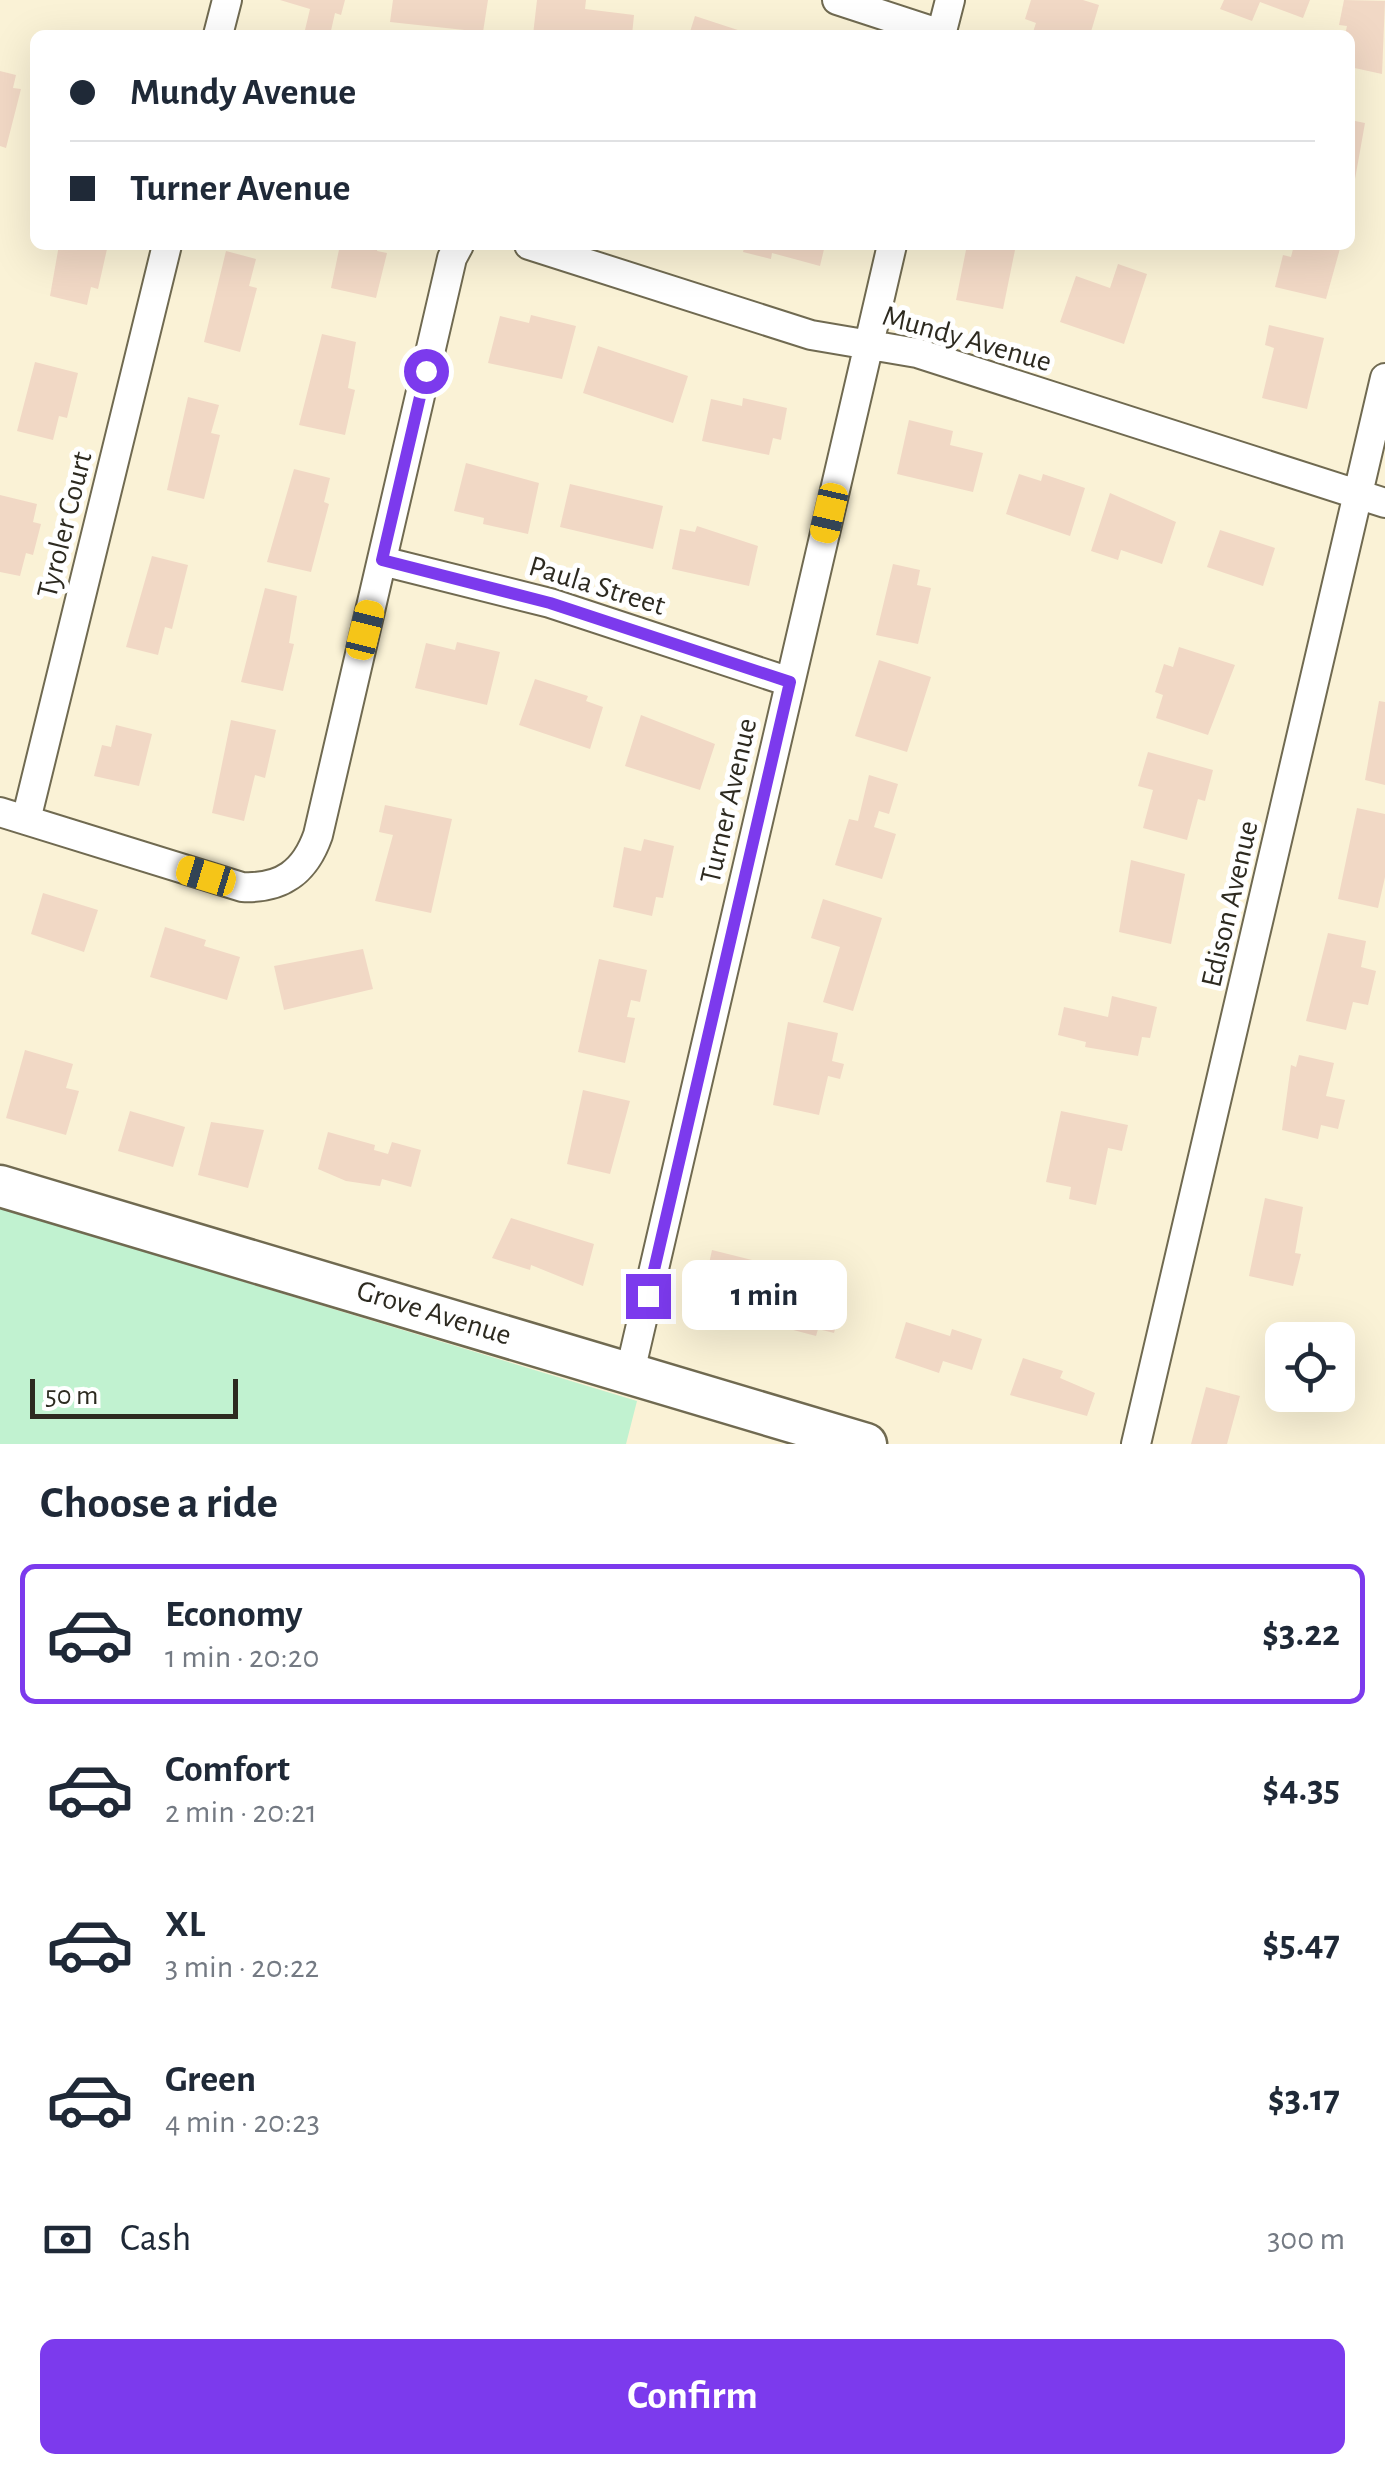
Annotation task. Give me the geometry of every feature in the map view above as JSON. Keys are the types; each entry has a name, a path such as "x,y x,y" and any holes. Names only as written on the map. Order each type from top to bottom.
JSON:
{"street":[{"path":"219,30 227,0"},
{"path":"837,0 926,30"},
{"path":"942,30 950,0"},
{"name":"Tyroler Court","path":"13,816 166,250"},
{"path":"13,816 242,887 276,884 304,866 318,836 456,250"},
{"name":"Mundy Avenue","path":"546,250 811,335 917,353 1372,499"},
{"name":"Turner Avenue","path":"630,1372 891,250"},
{"name":"Edison Avenue","path":"1136,1444 1372,499 1385,378"},
{"name":"Paula Street","path":"382,560 550,603 790,682"},
{"name":"Grove Avenue","path":"0,1186 866,1444"}],"green space":[{"path":"0,1199 198,1268 637,1401 626,1444 0,1444"}],"building":[{"path":"280,0 345,0 341,15 335,13 331,30 305,30 310,9"},
{"path":"393,0 488,0 483,30 390,22"},
{"path":"537,0 586,0 585,9 634,15 632,30 534,30"},
{"path":"1031,0 1083,0 1099,5 1092,30 1034,30 1036,23 1025,19"},
{"path":"1224,0 1310,0 1303,18 1260,2 1252,21 1220,9"},
{"path":"1344,0 1385,1 1382,74 1355,68 1355,30 1339,25"},
{"path":"695,16 738,30 691,30"},
{"path":"0,71 16,75 13,88 21,89 6,148 0,146"},
{"path":"1355,121 1365,123 1355,179"},
{"path":"58,250 107,250 98,289 91,287 87,305 50,296"},
{"path":"339,250 387,253 376,298 331,288"},
{"path":"824,250 820,266 772,253 771,259 743,252"},
{"path":"966,250 1015,250 1003,309 956,300"},
{"path":"1293,250 1340,250 1326,299 1275,287 1283,255 1291,257"},
{"path":"226,251 256,259 249,286 257,288 240,352 204,342"},
{"path":"1118,264 1147,274 1124,344 1060,322 1076,276 1110,288"},
{"path":"531,315 576,326 562,379 488,363 500,316 529,323"},
{"path":"1269,325 1324,338 1307,409 1262,398 1274,348 1265,345"},
{"path":"322,334 356,342 348,388 355,390 345,435 299,425"},
{"path":"598,346 688,376 673,423 583,393"},
{"path":"35,362 78,373 67,418 59,416 53,440 17,431"},
{"path":"188,397 219,405 211,433 220,435 204,499 167,490"},
{"path":"743,398 787,408 781,440 773,438 769,455 702,441 711,399 742,406"},
{"path":"909,420 953,431 950,445 983,453 973,492 897,474"},
{"path":"466,463 539,483 528,534 483,524 484,518 454,511"},
{"path":"294,469 330,478 324,502 329,504 311,572 267,562"},
{"path":"1019,474 1041,481 1043,474 1085,488 1070,536 1006,514"},
{"path":"570,484 663,506 653,549 560,527"},
{"path":"1110,493 1176,522 1162,564 1121,550 1118,560 1091,551"},
{"path":"0,495 37,504 33,522 41,524 33,555 26,553 20,576 0,572"},
{"path":"697,526 758,546 749,586 672,569 680,529 695,532"},
{"path":"1220,530 1275,548 1263,586 1207,567"},
{"path":"152,556 188,565 172,629 165,627 158,655 126,647"},
{"path":"893,564 920,570 917,585 931,588 918,644 876,635"},
{"path":"265,588 297,596 289,643 294,644 283,691 241,682"},
{"path":"457,642 500,652 487,705 415,688 426,643 455,650"},
{"path":"1179,647 1235,665 1208,735 1156,718 1163,695 1155,692 1164,664 1173,667"},
{"path":"879,660 931,677 907,752 855,736"},
{"path":"535,679 588,696 586,701 603,707 590,749 519,725"},
{"path":"1379,701 1385,702 1385,785 1365,780"},
{"path":"641,715 715,744 700,790 625,766"},
{"path":"231,720 276,730 265,778 255,775 244,821 212,813"},
{"path":"116,725 152,734 139,786 94,776 102,745 111,747"},
{"path":"1148,752 1213,770 1205,801 1198,799 1187,840 1143,828 1153,790 1138,786"},
{"path":"869,775 898,784 889,814 879,811 874,827 896,834 882,879 835,865 849,819 858,821"},
{"path":"385,805 452,819 431,913 375,901 393,835 379,832"},
{"path":"1357,808 1385,814 1385,877 1378,908 1338,899"},
{"path":"644,839 674,846 663,898 656,897 652,916 613,907 624,847 641,851"},
{"path":"1131,860 1185,874 1171,944 1119,932"},
{"path":"43,893 98,910 84,952 31,934"},
{"path":"823,899 882,918 853,1011 823,1002 840,947 811,938"},
{"path":"165,927 206,940 204,946 240,957 227,1000 150,977"},
{"path":"1328,933 1366,941 1361,967 1376,971 1368,1005 1353,1002 1346,1030 1306,1021"},
{"path":"363,949 373,989 284,1010 274,966"},
{"path":"599,959 647,970 640,1002 631,1000 627,1017 635,1018 625,1063 578,1052"},
{"path":"1112,996 1157,1007 1150,1038 1142,1037 1138,1056 1085,1047 1086,1042 1058,1035 1064,1007 1108,1017"},
{"path":"788,1022 838,1033 832,1061 844,1064 840,1079 828,1076 819,1115 773,1105"},
{"path":"25,1050 73,1064 66,1088 79,1091 66,1135 6,1118"},
{"path":"1299,1055 1334,1063 1326,1096 1345,1100 1338,1129 1321,1125 1318,1139 1282,1130 1291,1065 1296,1067"},
{"path":"583,1090 630,1101 610,1174 567,1164"},
{"path":"130,1111 185,1127 173,1167 118,1151"},
{"path":"1061,1111 1128,1125 1122,1151 1108,1148 1096,1205 1069,1199 1071,1187 1046,1182"},
{"path":"211,1122 264,1130 248,1188 198,1175"},
{"path":"328,1132 375,1145 374,1150 388,1154 392,1142 421,1150 411,1187 382,1179 380,1186 346,1181 318,1169"},
{"path":"1265,1198 1303,1207 1295,1253 1301,1254 1293,1286 1249,1276"},
{"path":"511,1218 594,1244 583,1286 531,1265 530,1270 492,1258"},
{"path":"712,1250 752,1260 740,1312 725,1309 724,1315 699,1309"},
{"path":"783,1273 845,1291 834,1333 818,1329 816,1336 759,1321 767,1293 777,1296"},
{"path":"906,1322 950,1336 952,1329 982,1339 972,1370 943,1361 939,1373 895,1358"},
{"path":"1023,1358 1063,1371 1060,1378 1095,1393 1087,1416 1010,1395"},
{"path":"1206,1387 1240,1396 1227,1444 1191,1444"}],"route":[{"path":"426,371 382,560 550,603 790,682 648,1296"}]}
